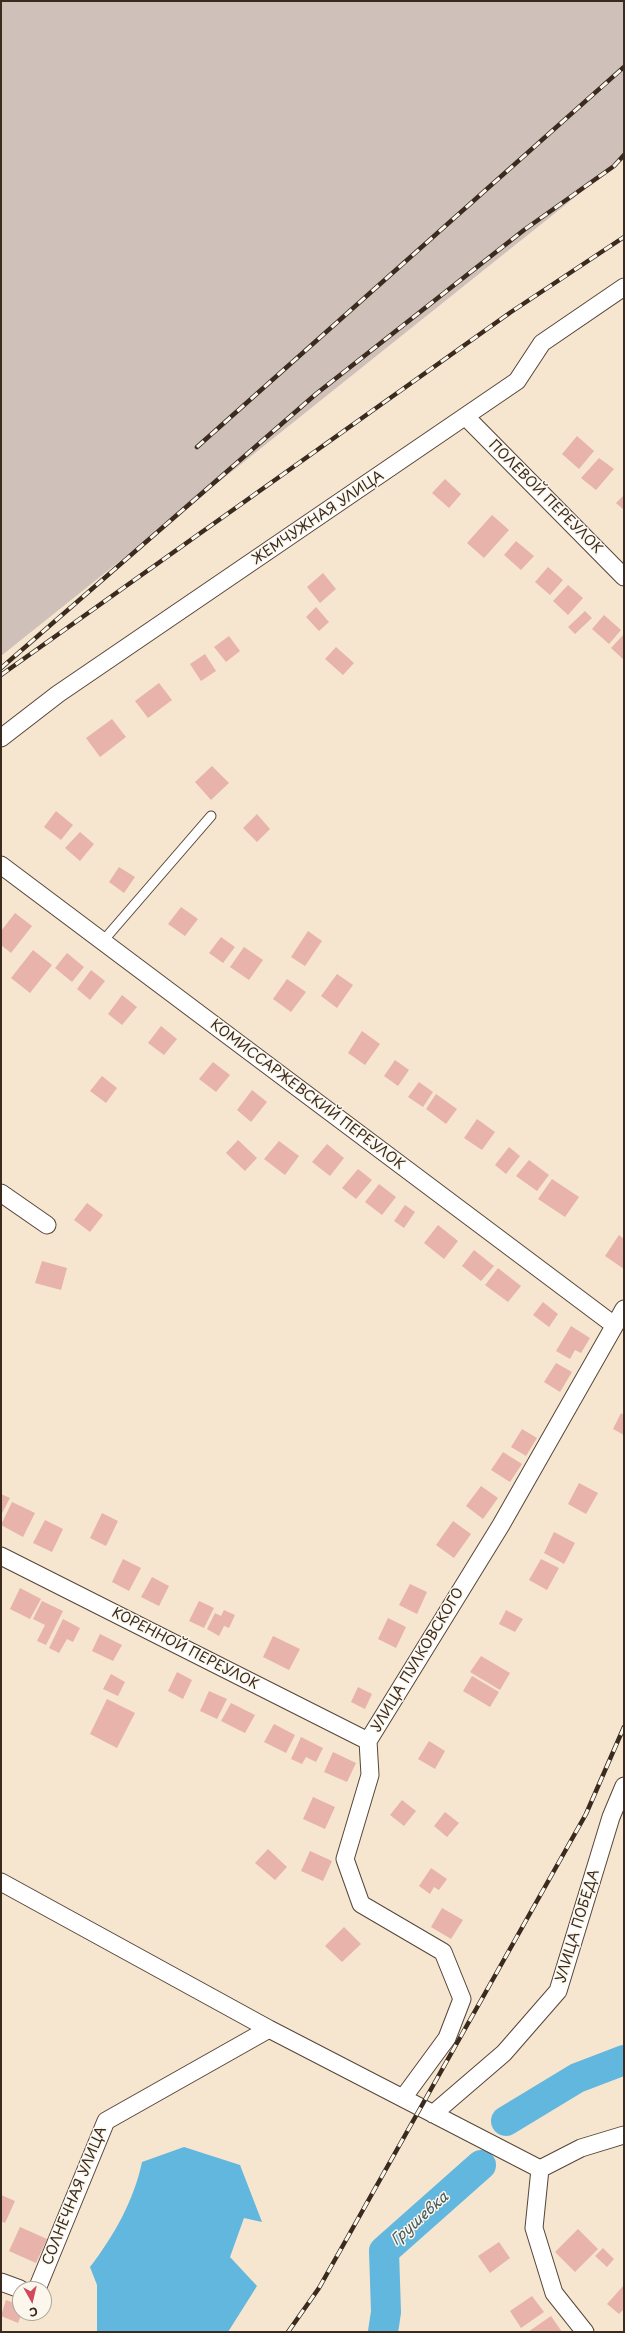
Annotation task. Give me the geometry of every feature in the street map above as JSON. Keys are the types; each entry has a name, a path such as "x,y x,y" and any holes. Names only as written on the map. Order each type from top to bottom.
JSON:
{"street":[{"name":"ЖЕМЧУЖНАЯ УЛИЦА","path":"1,738 58,694 517,381 542,343 624,287"},
{"name":"ПОЛЕВОЙ ПЕРЕУЛОК","path":"466,417 624,577"},
{"name":"КОМИССАРЖЕВСКИЙ ПЕРЕУЛОК","path":"1,865 614,1325"},
{"path":"1,1193 47,1225"},
{"name":"УЛИЦА ПУЛКОВСКОГО","path":"403,2098 447,2038 462,1999 443,1952 361,1904 345,1859 370,1775 368,1742 501,1525 624,1309"},
{"name":"КОРЕННОЙ ПЕРЕУЛОК","path":"1,1556 368,1742"},
{"name":"УЛИЦА ПОБЕДА","path":"433,2114 504,2053 558,1991 611,1817 624,1786"},
{"path":"1,1882 269,2029 433,2114 480,2136 540,2169"},
{"name":"СОЛНЕЧНАЯ УЛИЦА","path":"40,2281 106,2122 269,2029"},
{"path":"540,2169 581,2148 624,2135"},
{"path":"540,2169 534,2228 554,2293 585,2332"},
{"path":"1,2282 12,2286"}],"lane":[{"path":"103,942 211,816"}],"shaded area":[{"path":"1,1 624,1 624,158 1,656"}],"water":[{"path":"184,2147 240,2165 262,2222 244,2218 230,2257 257,2286 228,2332 97,2332 97,2285 90,2267 107,2243 122,2217 134,2190 142,2162"}],"building":[{"path":"577,436 594,451 579,469 562,454"},
{"path":"599,458 614,469 596,490 581,478"},
{"path":"445,479 461,494 449,508 432,493"},
{"path":"624,495 624,510 616,503"},
{"path":"492,515 509,530 484,558 467,543"},
{"path":"516,541 534,556 521,570 504,555"},
{"path":"548,567 563,580 550,595 535,582"},
{"path":"323,573 336,589 320,603 307,587"},
{"path":"568,585 583,598 568,615 553,601"},
{"path":"316,607 329,622 319,631 306,617"},
{"path":"585,611 592,618 575,634 568,627"},
{"path":"604,615 621,630 609,644 592,629"},
{"path":"624,634 624,660 611,648"},
{"path":"229,636 240,651 226,662 214,647"},
{"path":"336,647 354,663 343,675 325,659"},
{"path":"205,654 216,671 201,681 190,664"},
{"path":"159,683 172,700 148,718 135,701"},
{"path":"112,719 126,737 100,757 86,738"},
{"path":"212,766 229,783 211,800 195,782"},
{"path":"56,811 73,825 61,840 44,827"},
{"path":"257,814 270,829 257,842 243,828"},
{"path":"80,832 94,844 80,861 65,848"},
{"path":"119,867 135,877 124,893 109,882"},
{"path":"181,907 198,919 185,936 168,924"},
{"path":"15,913 32,926 11,953 1,945 1,931"},
{"path":"308,931 322,941 305,966 291,957"},
{"path":"221,937 235,947 223,963 209,953"},
{"path":"244,947 263,960 249,980 230,967"},
{"path":"33,950 52,965 30,993 11,978"},
{"path":"67,953 84,967 72,982 55,968"},
{"path":"91,970 105,981 90,1000 77,989"},
{"path":"337,974 353,985 337,1008 321,996"},
{"path":"287,979 306,992 291,1012 273,999"},
{"path":"122,995 137,1007 122,1025 108,1014"},
{"path":"161,1026 177,1039 164,1055 148,1043"},
{"path":"362,1031 380,1044 365,1065 348,1053"},
{"path":"395,1060 409,1070 398,1086 384,1076"},
{"path":"213,1062 230,1075 216,1092 199,1079"},
{"path":"102,1076 117,1088 106,1103 90,1091"},
{"path":"419,1082 433,1092 423,1107 408,1097"},
{"path":"252,1090 267,1102 251,1122 237,1110"},
{"path":"436,1094 457,1109 446,1124 426,1109"},
{"path":"477,1119 495,1132 482,1150 464,1138"},
{"path":"238,1140 257,1158 245,1171 226,1153"},
{"path":"279,1141 299,1156 285,1175 264,1159"},
{"path":"327,1144 344,1158 330,1176 312,1162"},
{"path":"509,1147 520,1156 506,1174 495,1165"},
{"path":"529,1160 549,1175 537,1191 516,1176"},
{"path":"358,1169 372,1180 356,1199 342,1188"},
{"path":"552,1179 579,1197 565,1217 538,1199"},
{"path":"379,1184 396,1197 382,1215 365,1202"},
{"path":"87,1203 103,1215 90,1232 74,1220"},
{"path":"405,1205 415,1212 404,1228 394,1221"},
{"path":"438,1225 458,1241 444,1259 424,1243"},
{"path":"619,1235 624,1239 624,1269 605,1256"},
{"path":"474,1250 494,1266 481,1281 462,1266"},
{"path":"42,1261 67,1268 61,1290 35,1283"},
{"path":"498,1268 521,1286 508,1302 485,1285"},
{"path":"543,1302 558,1314 549,1327 533,1315"},
{"path":"571,1326 590,1338 581,1353 575,1350 570,1359 556,1351"},
{"path":"556,1363 572,1372 560,1392 544,1382"},
{"path":"621,1413 624,1415 624,1435 613,1429"},
{"path":"522,1429 537,1438 526,1456 511,1447"},
{"path":"503,1452 522,1464 510,1482 491,1470"},
{"path":"579,1483 598,1493 586,1514 568,1504"},
{"path":"481,1486 498,1498 483,1519 466,1506"},
{"path":"1,1494 10,1498 1,1515"},
{"path":"12,1502 35,1513 23,1537 1,1525"},
{"path":"102,1513 118,1521 106,1546 90,1538"},
{"path":"45,1520 63,1529 52,1552 33,1543"},
{"path":"453,1521 471,1534 454,1558 436,1545"},
{"path":"554,1532 575,1543 564,1564 544,1553"},
{"path":"123,1559 141,1568 129,1591 112,1582"},
{"path":"541,1559 559,1568 547,1590 529,1580"},
{"path":"152,1577 169,1586 159,1606 141,1597"},
{"path":"410,1584 427,1592 417,1614 399,1605"},
{"path":"20,1588 41,1599 30,1619 10,1609"},
{"path":"42,1601 63,1611 46,1645 37,1641 45,1625 33,1619"},
{"path":"199,1601 214,1608 204,1628 189,1621"},
{"path":"224,1610 235,1615 229,1628 224,1626 219,1636 207,1629 215,1613 221,1616"},
{"path":"506,1610 523,1619 515,1632 499,1624"},
{"path":"388,1618 406,1627 396,1648 378,1639"},
{"path":"63,1619 80,1628 73,1642 67,1639 59,1653 49,1648"},
{"path":"100,1634 122,1645 113,1661 92,1651"},
{"path":"273,1636 300,1649 289,1670 263,1657"},
{"path":"481,1656 510,1673 500,1690 470,1672"},
{"path":"177,1672 192,1680 183,1699 168,1691"},
{"path":"111,1674 125,1682 118,1696 103,1689"},
{"path":"472,1676 499,1692 490,1707 463,1691"},
{"path":"358,1687 372,1694 365,1709 351,1702"},
{"path":"209,1691 227,1699 217,1719 200,1711"},
{"path":"107,1699 135,1713 117,1748 90,1734"},
{"path":"231,1703 255,1715 245,1733 221,1721"},
{"path":"274,1724 295,1735 286,1753 264,1742"},
{"path":"301,1737 323,1748 316,1762 306,1757 302,1764 291,1759"},
{"path":"429,1741 445,1751 435,1769 418,1759"},
{"path":"333,1752 356,1763 347,1782 324,1772"},
{"path":"313,1797 335,1807 325,1829 303,1819"},
{"path":"402,1800 416,1811 404,1826 390,1815"},
{"path":"445,1812 459,1823 447,1837 434,1826"},
{"path":"268,1849 287,1867 275,1880 255,1863"},
{"path":"310,1851 332,1861 323,1881 301,1871"},
{"path":"431,1868 447,1879 439,1890 434,1887 430,1894 419,1886"},
{"path":"442,1908 463,1920 451,1939 431,1927"},
{"path":"344,1927 361,1944 342,1962 325,1946"},
{"path":"1,2195 15,2201 5,2223 1,2221"},
{"path":"20,2227 47,2239 36,2263 9,2251"},
{"path":"578,2229 598,2249 575,2272 555,2252"},
{"path":"499,2242 510,2258 490,2273 478,2256"},
{"path":"603,2248 614,2259 607,2267 595,2256"},
{"path":"624,2285 624,2309 619,2314 607,2304"},
{"path":"532,2296 544,2312 521,2328 510,2311"},
{"path":"6,2300 12,2302 12,2321 1,2316"},
{"path":"551,2316 562,2332 528,2332"}],"waterway":[{"name":"Грушевка","path":"506,2121 577,2078 624,2060"},
{"name":"Грушевка","path":"383,2332 386,2312 384,2251 481,2165"}],"railway":[{"path":"197,447 624,67"},
{"path":"1,668 316,394 524,230 614,166 624,155"},
{"path":"1,675 511,312 624,237"},
{"path":"288,2332 319,2288 586,1814 624,1727"}]}
